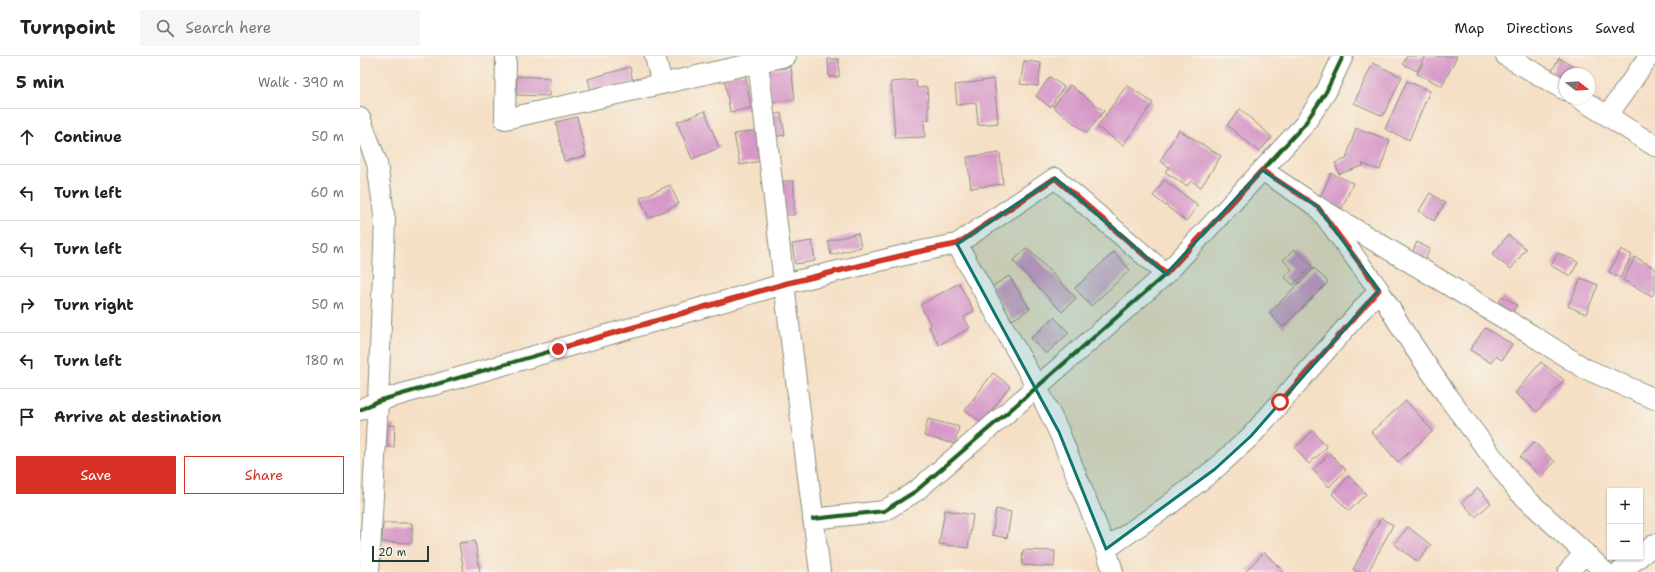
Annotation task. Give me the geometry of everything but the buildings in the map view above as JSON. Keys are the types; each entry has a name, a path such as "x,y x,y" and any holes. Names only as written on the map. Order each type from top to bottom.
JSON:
{"street":[{"path":"506,56 505,120 786,56"},
{"path":"655,56 662,84"},
{"path":"813,519 884,511 916,491 1037,387 1166,274 1304,125 1326,92 1343,56"},
{"path":"1506,56 1559,87"},
{"path":"1608,115 1649,56"},
{"path":"758,62 820,572"},
{"path":"1589,104 1655,146"},
{"path":"360,118 377,163 384,221 369,400 369,572"},
{"path":"1262,170 1318,207 1584,368 1655,399"},
{"path":"360,410 369,400 784,284 917,252 957,244 1055,178 1166,274"},
{"path":"1318,207 1379,290 1404,332 1450,400 1518,492 1605,572"},
{"path":"957,244 1037,387 1060,432 1106,549 1113,572"},
{"path":"1106,549 1169,505 1215,470 1251,436 1379,290"},
{"path":"1643,553 1655,544"},
{"path":"1568,572 1585,553"},
{"path":"1620,572 1634,560"}],"highlighted area":[{"path":"1262,170 1318,207 1379,290 1251,436 1215,469 1106,549 1059,432 957,244 1055,178 1166,274"}],"cycle path":[{"path":"813,519 884,511 916,491 1037,387 1166,274 1304,125 1326,92 1343,56"},
{"path":"360,410 378,401 784,284 917,252 957,244 1055,178 1166,274"}],"route":[{"path":"558,349 784,284 917,252 957,244 1055,178 1166,274 1262,170 1318,207 1379,290 1280,402"}]}
